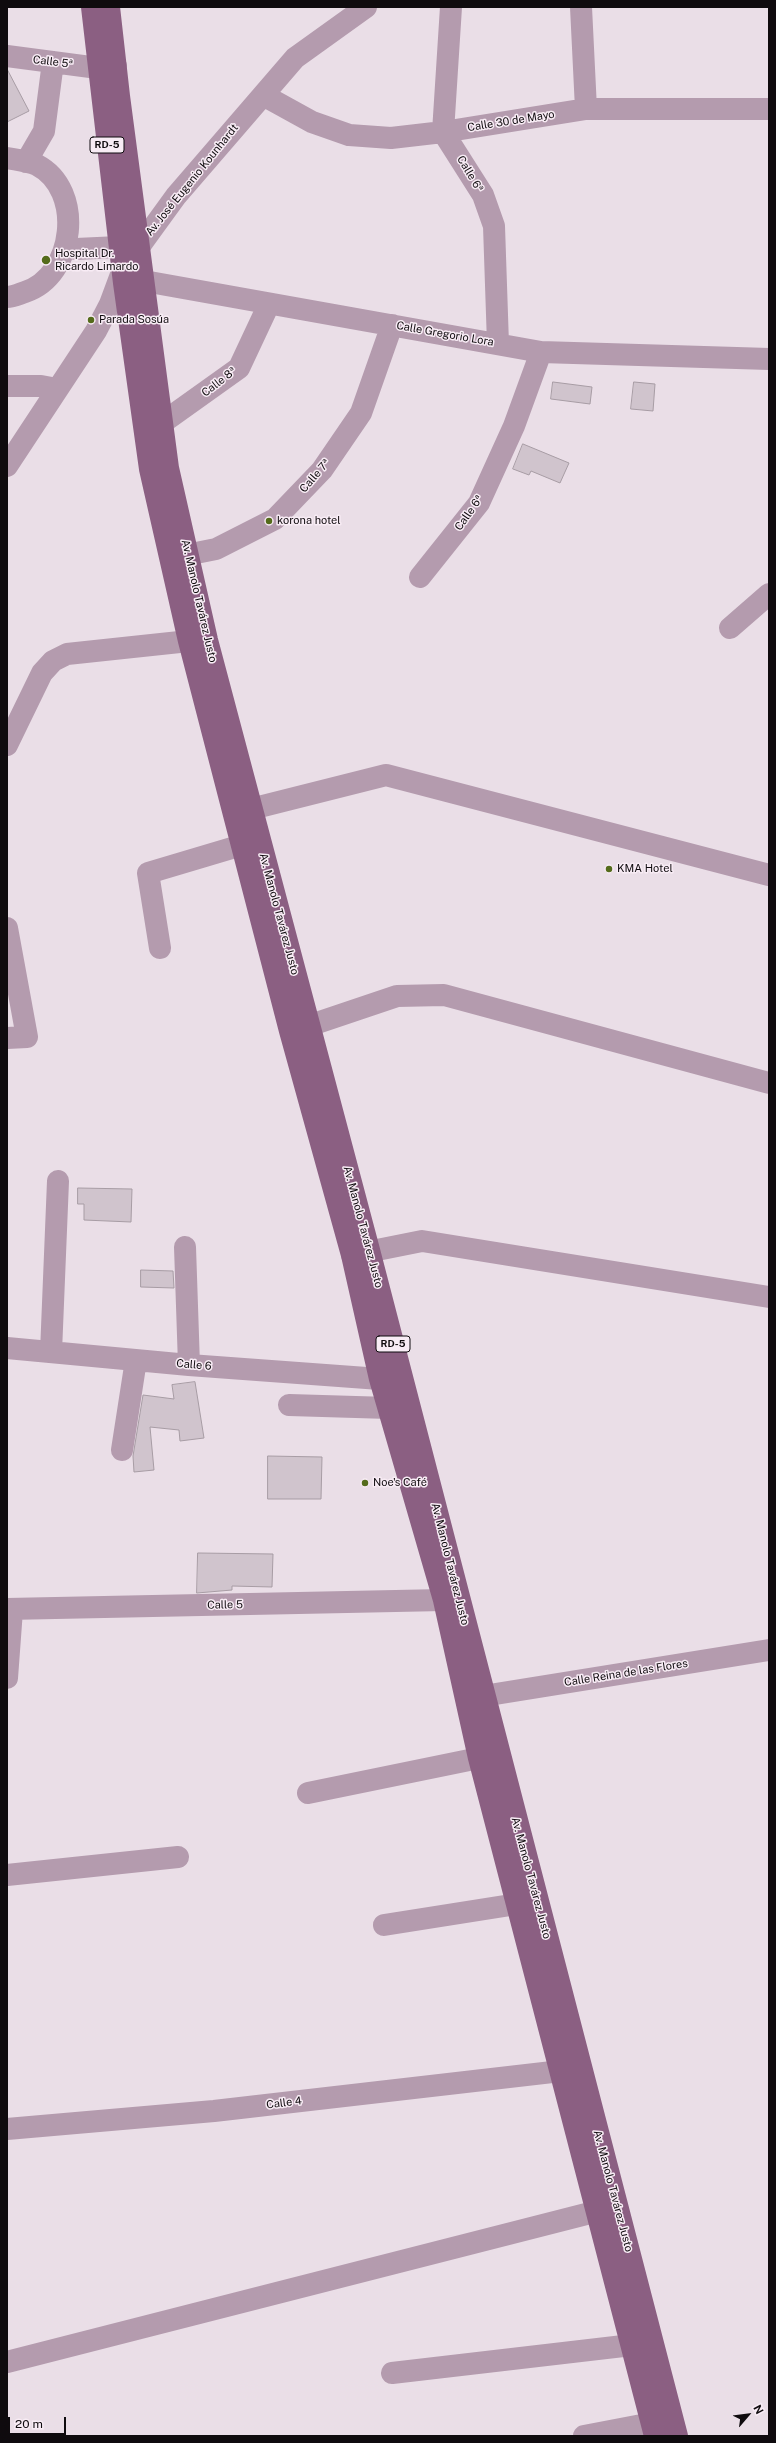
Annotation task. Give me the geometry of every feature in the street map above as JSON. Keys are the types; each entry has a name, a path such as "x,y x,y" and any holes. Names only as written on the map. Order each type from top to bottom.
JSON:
{"main road":[{"name":"Av. Manolo Tavárez Justo","path":"92,7 107,67"},
{"name":"Av. Manolo Tavárez Justo","path":"109,7 107,67 129,246 130,278 150,469 207,640 308,1026 360,1252 380,1379 444,1600 479,1758 654,2430"},
{"name":"Av. Manolo Tavárez Justo","path":"130,278 162,423 189,641 242,844 360,1252 483,1696 677,2436"}],"street":[{"name":"Av. José Eugenio Kounhardt","path":"129,246 176,196 295,58 366,7"},
{"path":"443,132 451,7"},
{"path":"581,7 586,109"},
{"name":"Calle 5ª","path":"7,56 107,67"},
{"path":"8,298 29,291 43,282 61,259 65,246 68,214 60,187 51,175 36,165 17,160 44,131 53,62"},
{"name":"Calle 30 de Mayo","path":"263,95 312,122 349,135 391,138 443,132 586,109 769,109"},
{"name":"Calle 6ª","path":"443,132 483,195 494,226 498,344"},
{"path":"65,246 76,249 129,246"},
{"path":"7,466 130,278"},
{"name":"Calle Gregorio Lora","path":"130,278 542,352 769,359"},
{"name":"Calle 8ª","path":"162,423 239,368 269,304"},
{"name":"Calle 7ª","path":"179,557 216,549 275,519 322,470 361,413 392,325"},
{"name":"Calle 6ª","path":"420,577 479,503 514,426 542,352"},
{"path":"7,386 41,386 57,389"},
{"path":"730,628 769,594"},
{"path":"7,745 42,673 53,660 67,654 189,641"},
{"path":"251,809 386,775 769,875"},
{"path":"160,948 148,873 242,844"},
{"path":"7,928 27,1037 7,1038"},
{"path":"308,1026 397,996 444,995 769,1083"},
{"path":"51,1352 58,1181"},
{"path":"360,1252 422,1241 769,1297"},
{"path":"185,1247 189,1365"},
{"name":"Calle 6","path":"7,1348 189,1365 380,1379"},
{"path":"122,1450 136,1360"},
{"path":"290,1405 389,1408"},
{"name":"Calle 5","path":"9,1610 444,1600"},
{"path":"7,1678 9,1610"},
{"name":"Calle Reina de las Flores","path":"483,1696 769,1650"},
{"path":"308,1793 479,1758"},
{"path":"7,1875 178,1857"},
{"path":"384,1926 517,1904"},
{"name":"Calle 4","path":"7,2129 214,2111 561,2071"},
{"path":"7,2362 598,2211"},
{"path":"392,2373 632,2345"},
{"path":"584,2436 654,2430"}],"building":[{"path":"7,69 29,111 7,122"},
{"path":"553,382 592,387 590,404 551,399"},
{"path":"634,382 655,384 653,411 631,409"},
{"path":"523,444 569,463 560,483 531,471 529,475 513,469"},
{"path":"78,1188 132,1189 131,1222 84,1220 84,1204 78,1204"},
{"path":"141,1270 173,1271 174,1288 141,1287"},
{"path":"195,1382 204,1438 180,1441 179,1430 150,1427 154,1470 134,1472 133,1456 143,1395 174,1399 172,1385"},
{"path":"268,1456 322,1457 321,1499 268,1499"},
{"path":"198,1553 273,1554 272,1587 232,1586 232,1590 197,1593"}],"place":[{"name":"Hospital Dr. Ricardo Limardo","path":"46,260"},
{"name":"Parada Sosúa","path":"91,320"},
{"name":"korona hotel","path":"269,521"},
{"name":"KMA Hotel","path":"609,869"},
{"name":"Noe's Café","path":"365,1483"}]}
